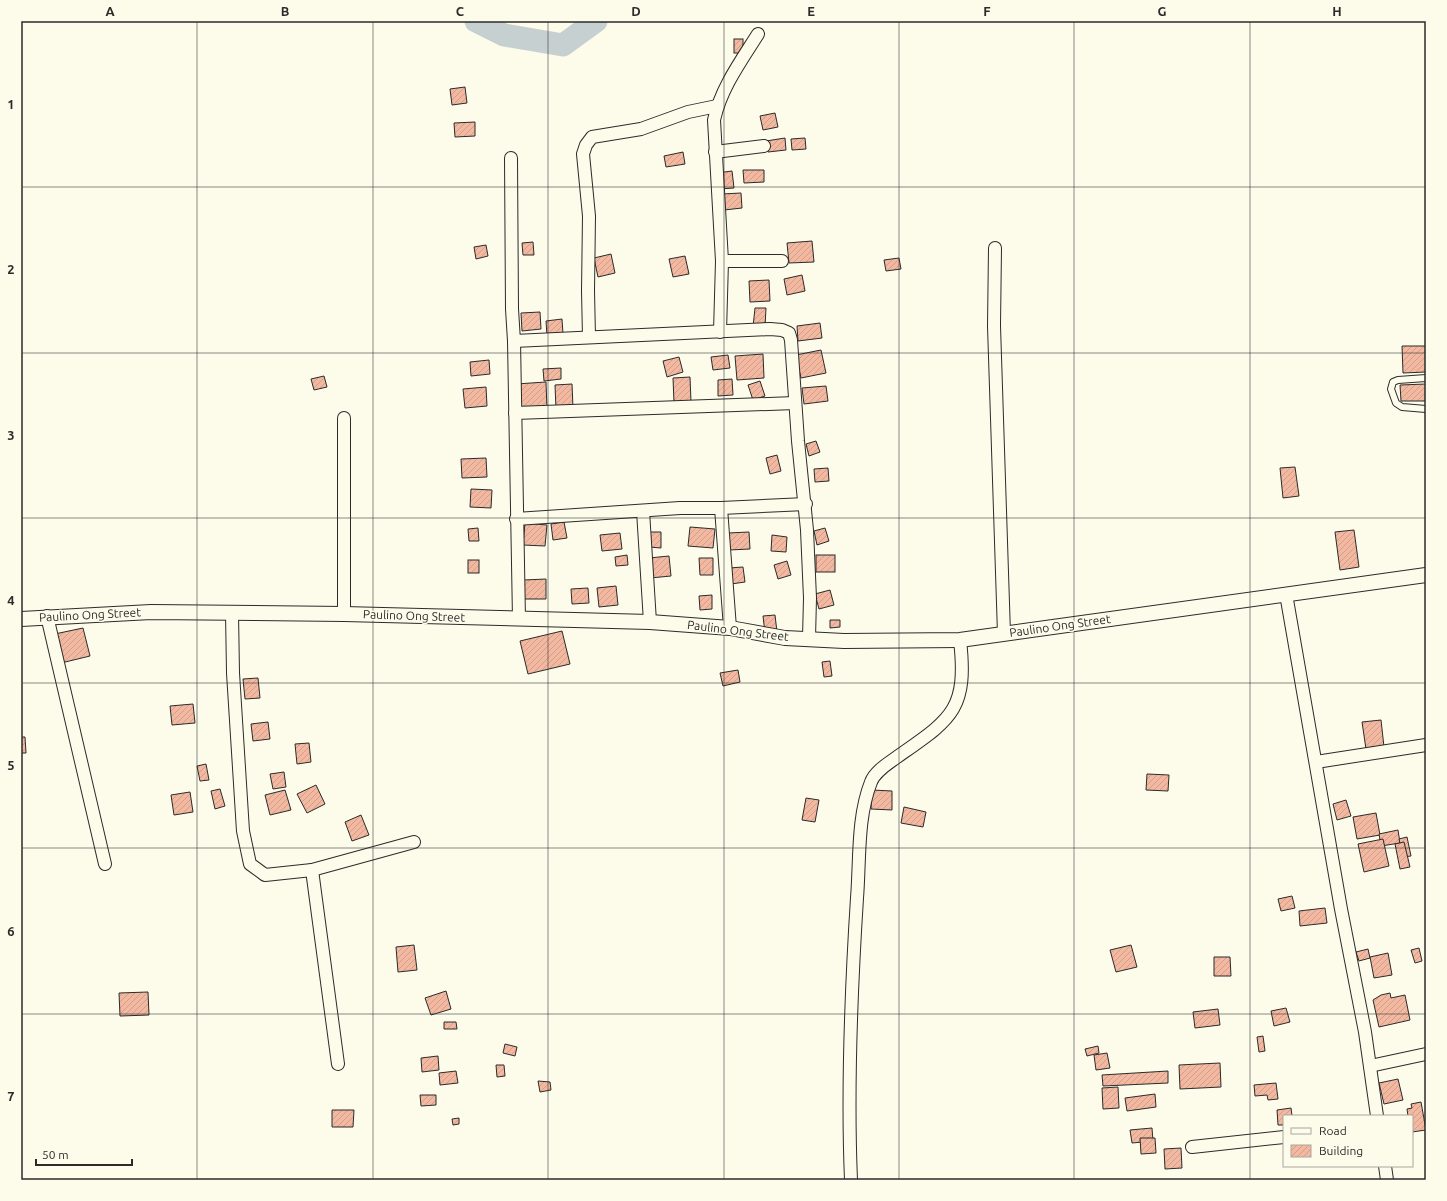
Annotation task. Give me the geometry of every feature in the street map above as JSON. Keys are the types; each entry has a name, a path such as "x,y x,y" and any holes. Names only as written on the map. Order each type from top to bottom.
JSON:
{"street":[{"path":"720,332 722,261 714,120 717,106 726,87 758,34"},
{"path":"589,336 589,216 583,154 586,145 592,137 641,130 688,112 717,106"},
{"path":"715,152 764,146"},
{"path":"511,158 512,309 516,413 516,519 519,619"},
{"path":"995,248 994,326 1004,634"},
{"path":"722,261 782,261"},
{"path":"514,341 589,336 770,330 782,330 789,334 791,340 798,441 806,504 810,598 809,638"},
{"path":"516,413 795,403"},
{"path":"344,418 344,614"},
{"path":"516,519 680,508 721,508 806,504"},
{"path":"721,508 730,628"},
{"path":"642,511 650,622"},
{"name":"Paulino Ong Street","path":"21,619 47,616 151,612 344,614 650,622 730,628 785,638 874,642 960,640 1426,575"},
{"path":"1286,594 1378,1115"},
{"path":"232,613 233,673 243,831 246,854 250,864 265,875 312,870 414,842"},
{"path":"47,616 105,864"},
{"path":"851,1180 849,1074 853,947 862,819 866,796 872,779 883,768 944,722 956,705 962,688 963,666 960,640"},
{"path":"1316,762 1426,744"},
{"path":"312,870 338,1064"},
{"path":"1370,1066 1426,1054"},
{"path":"1192,1147 1283,1137"},
{"path":"1385,1167 1387,1180"}],"lane":[{"path":"1426,378 1398,380 1393,382 1391,389 1392,397 1396,403 1402,407 1426,409"}],"building":[{"path":"734,39 743,39 743,53 734,53"},
{"path":"465,87 467,103 452,105 450,89"},
{"path":"775,113 778,127 763,130 760,116"},
{"path":"475,122 475,136 455,137 454,123"},
{"path":"785,138 786,150 768,152 766,141"},
{"path":"805,138 806,149 792,150 791,139"},
{"path":"683,152 685,164 666,167 664,156"},
{"path":"743,170 764,170 764,182 744,183"},
{"path":"732,171 734,188 719,189 717,173"},
{"path":"741,193 742,208 724,210 722,194"},
{"path":"812,241 814,262 789,263 787,243"},
{"path":"533,242 534,255 523,255 522,243"},
{"path":"486,245 488,256 476,259 474,247"},
{"path":"611,254 615,273 598,277 594,258"},
{"path":"685,256 689,274 673,277 669,259"},
{"path":"899,258 901,269 886,271 884,260"},
{"path":"802,275 805,291 787,295 784,279"},
{"path":"769,280 770,301 750,302 749,281"},
{"path":"755,308 766,308 765,327 753,327"},
{"path":"540,312 541,329 522,331 521,313"},
{"path":"562,319 563,334 547,336 546,321"},
{"path":"820,323 822,338 798,341 797,326"},
{"path":"1402,346 1426,346 1426,372 1403,373"},
{"path":"821,350 826,373 801,378 796,355"},
{"path":"763,354 764,378 737,380 735,356"},
{"path":"728,355 730,368 713,370 711,357"},
{"path":"679,357 683,372 667,377 663,361"},
{"path":"489,360 490,374 471,376 470,362"},
{"path":"561,368 561,379 544,381 543,369"},
{"path":"324,376 327,387 314,390 311,379"},
{"path":"690,377 691,402 674,403 673,378"},
{"path":"732,379 733,395 718,396 718,380"},
{"path":"760,381 765,396 753,400 748,385"},
{"path":"546,382 547,409 517,411 516,384"},
{"path":"572,384 573,408 556,409 555,385"},
{"path":"1426,384 1426,401 1401,401 1400,385"},
{"path":"826,386 828,401 804,404 802,388"},
{"path":"486,387 487,406 465,408 463,389"},
{"path":"816,441 820,452 809,456 806,444"},
{"path":"777,455 781,471 770,474 766,458"},
{"path":"486,458 487,477 462,478 461,459"},
{"path":"1295,467 1299,496 1283,498 1280,468"},
{"path":"828,468 829,481 815,482 814,469"},
{"path":"471,489 492,490 491,508 470,507"},
{"path":"564,522 567,538 553,540 551,524"},
{"path":"525,523 547,525 545,546 523,545"},
{"path":"690,527 715,529 713,548 688,546"},
{"path":"478,528 479,541 469,541 468,529"},
{"path":"825,528 829,541 817,545 814,531"},
{"path":"1354,530 1359,567 1340,570 1335,532"},
{"path":"649,532 661,532 661,548 649,547"},
{"path":"749,532 750,549 729,550 728,533"},
{"path":"620,533 622,549 602,551 600,535"},
{"path":"772,535 787,537 786,552 771,551"},
{"path":"627,555 628,565 616,566 615,557"},
{"path":"816,555 835,555 835,572 816,572"},
{"path":"669,556 671,576 650,578 649,558"},
{"path":"699,558 713,558 713,575 700,575"},
{"path":"468,560 479,560 479,573 468,573"},
{"path":"787,561 791,575 778,579 774,565"},
{"path":"743,567 745,582 731,584 729,568"},
{"path":"546,579 546,599 524,599 524,580"},
{"path":"616,586 618,605 599,607 597,588"},
{"path":"588,588 589,603 572,604 571,589"},
{"path":"830,590 834,605 819,609 815,594"},
{"path":"712,595 712,609 700,610 699,596"},
{"path":"775,615 777,632 765,633 763,616"},
{"path":"830,620 840,620 840,627 830,628"},
{"path":"83,628 90,656 57,664 50,635"},
{"path":"562,631 570,664 528,674 520,641"},
{"path":"830,661 832,676 824,677 822,662"},
{"path":"738,670 740,682 723,686 720,673"},
{"path":"258,678 260,698 245,699 243,679"},
{"path":"193,704 195,723 172,725 170,706"},
{"path":"1381,720 1384,747 1366,749 1362,722"},
{"path":"268,722 270,739 253,741 251,724"},
{"path":"21,737 25,737 26,753 21,753"},
{"path":"309,743 311,762 297,764 295,744"},
{"path":"206,764 209,780 200,781 197,766"},
{"path":"284,772 286,787 273,789 270,774"},
{"path":"1147,774 1169,775 1168,791 1146,790"},
{"path":"316,785 325,804 307,813 297,794"},
{"path":"220,789 225,806 215,809 211,791"},
{"path":"285,790 291,810 270,815 265,795"},
{"path":"872,790 892,791 892,810 871,809"},
{"path":"190,792 193,812 174,815 171,795"},
{"path":"806,798 819,800 815,822 802,820"},
{"path":"1346,800 1351,816 1337,820 1333,804"},
{"path":"904,807 926,812 923,827 901,823"},
{"path":"1376,813 1380,835 1357,839 1353,817"},
{"path":"361,815 369,835 352,841 345,822"},
{"path":"1398,830 1400,843 1381,846 1379,834"},
{"path":"1407,837 1411,856 1403,857 1399,839"},
{"path":"1383,839 1389,866 1364,872 1358,844"},
{"path":"1404,842 1410,867 1400,869 1395,844"},
{"path":"1292,896 1295,908 1281,911 1278,899"},
{"path":"1325,908 1327,923 1300,926 1299,911"},
{"path":"414,945 417,970 398,972 396,947"},
{"path":"1131,945 1137,967 1116,972 1110,950"},
{"path":"1419,948 1422,961 1415,963 1411,950"},
{"path":"1368,949 1370,958 1359,961 1356,952"},
{"path":"1388,953 1392,975 1374,978 1370,957"},
{"path":"1214,957 1230,957 1231,976 1214,976"},
{"path":"446,991 451,1009 431,1015 425,998"},
{"path":"148,992 149,1015 120,1016 119,993"},
{"path":"1390,993 1391,998 1405,995 1410,1020 1379,1027 1373,1000 1381,995"},
{"path":"1286,1008 1290,1022 1274,1026 1271,1011"},
{"path":"1218,1009 1220,1025 1195,1028 1193,1012"},
{"path":"444,1022 456,1022 457,1029 444,1029"},
{"path":"1263,1036 1265,1051 1259,1052 1257,1037"},
{"path":"505,1044 517,1047 515,1056 503,1053"},
{"path":"1098,1046 1099,1053 1087,1056 1085,1049"},
{"path":"1107,1053 1110,1068 1096,1070 1094,1055"},
{"path":"438,1056 439,1070 422,1072 421,1058"},
{"path":"1220,1063 1221,1087 1180,1089 1179,1065"},
{"path":"496,1065 504,1065 505,1076 497,1077"},
{"path":"456,1071 458,1083 440,1085 439,1073"},
{"path":"1168,1071 1168,1083 1103,1086 1102,1075"},
{"path":"1398,1079 1403,1100 1384,1104 1379,1083"},
{"path":"538,1081 550,1082 551,1090 540,1092"},
{"path":"1276,1083 1278,1099 1268,1100 1267,1095 1255,1096 1254,1085"},
{"path":"1118,1087 1119,1108 1103,1109 1102,1088"},
{"path":"1155,1094 1156,1107 1127,1111 1125,1098"},
{"path":"420,1095 436,1095 436,1105 421,1106"},
{"path":"1421,1102 1426,1130 1413,1132 1413,1115 1408,1115 1407,1109 1412,1108 1411,1104"},
{"path":"1291,1108 1292,1115 1283,1115 1283,1125 1278,1125 1277,1110"},
{"path":"332,1110 354,1110 353,1127 332,1127"},
{"path":"459,1118 459,1124 453,1125 452,1119"},
{"path":"1152,1128 1153,1141 1132,1143 1130,1130"},
{"path":"1140,1138 1155,1138 1156,1153 1141,1154"},
{"path":"1181,1148 1182,1168 1165,1169 1164,1149"}],"waterway":[{"path":"476,21 504,35 563,45 596,21"}]}
